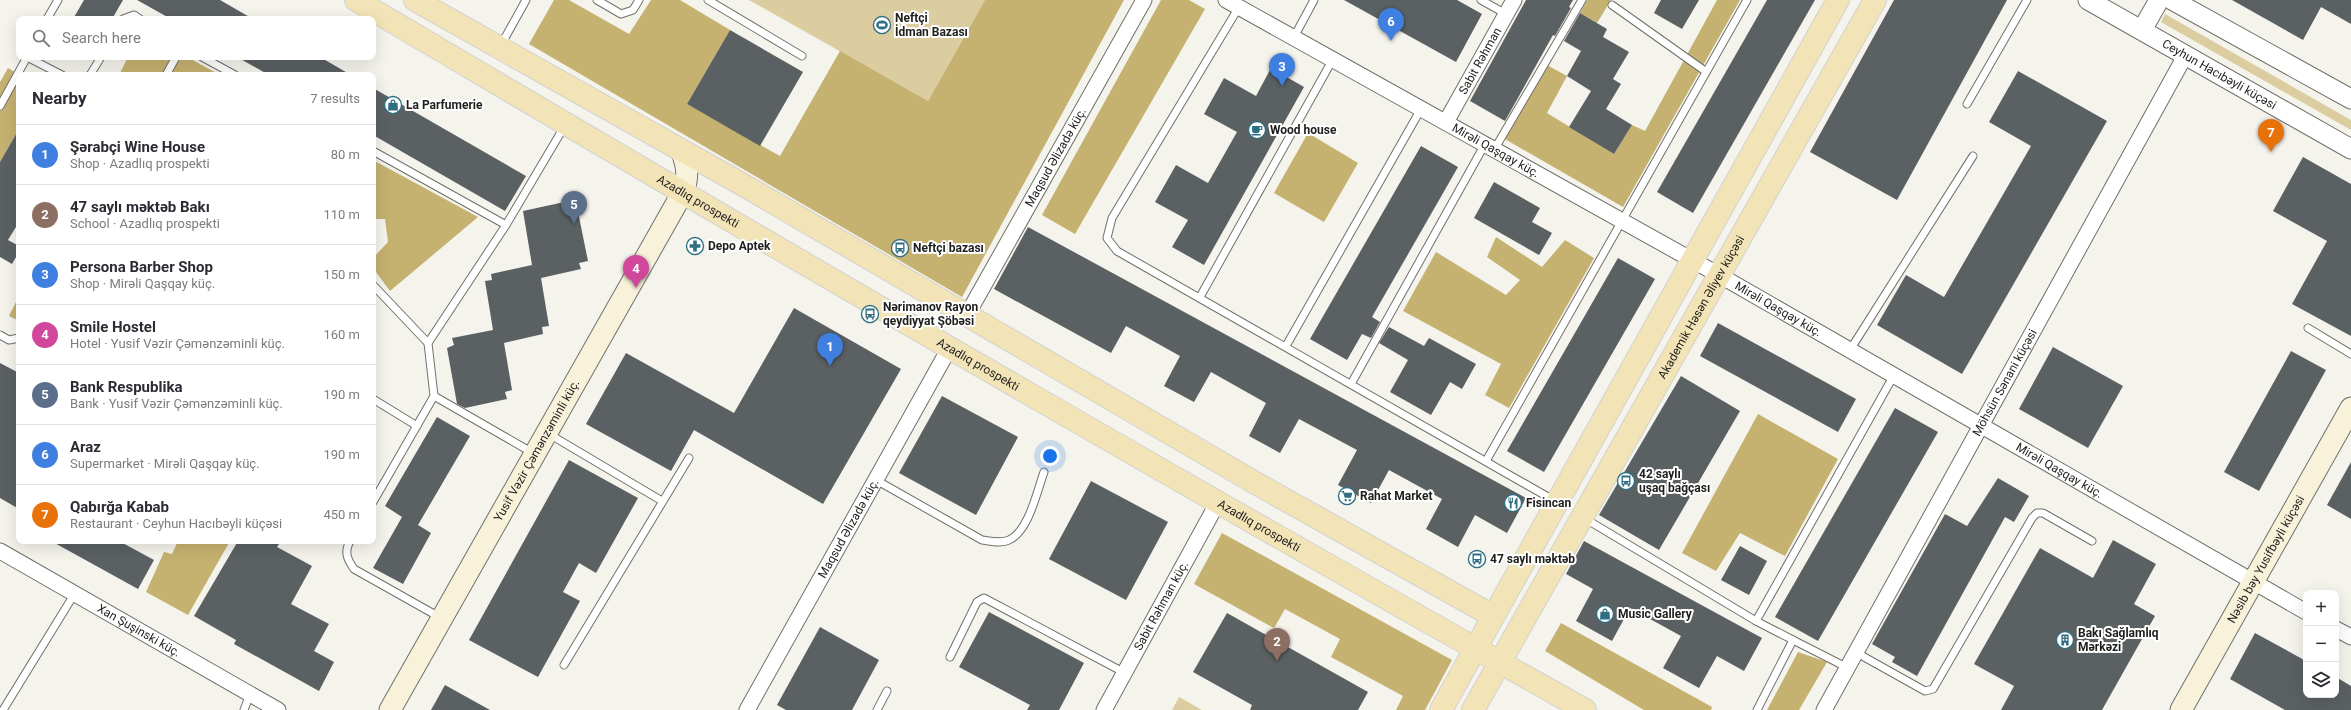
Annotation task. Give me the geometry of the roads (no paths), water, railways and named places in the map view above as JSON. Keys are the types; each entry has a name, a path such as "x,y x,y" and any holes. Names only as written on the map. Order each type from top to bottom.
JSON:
{"main road":[{"name":"Azadlıq prospekti","path":"356,0 950,347 1218,502 1507,666"},
{"path":"415,0 498,49 968,315 1259,485 1491,607"},
{"path":"1441,710 1463,671 1466,644 1491,607 1556,502 1838,0"},
{"name":"Akademik Həsən Əliyev küçəsi","path":"1473,710 1487,685 1507,666 1528,614 1582,516 1875,0"},
{"name":"Yusif Vəzir Çəmənzəminli küç.","path":"390,710 443,619 534,454 683,192 687,171 682,152"},
{"name":"Nəsib bəy Yusifbəyli küçəsi","path":"2181,710 2351,408"},
{"path":"1507,666 1585,710"}],"street":[{"name":"Maqsud Əlizadə küç.","path":"968,315 1144,0"},
{"name":"Sabit Rəhman","path":"1446,122 1514,0"},
{"name":"Ceyhun Hacıbəyli küçəsi","path":"2088,0 2185,56 2351,148"},
{"path":"2142,30 2159,0"},
{"path":"2172,0 2351,99"},
{"name":"Mirəli Qaşqay küç.","path":"1232,4 1294,37 1693,260 1982,424 2253,583 2303,610"},
{"name":"Möhsün Sənani küçəsi","path":"1824,710 1857,653 2185,56"},
{"name":"Maqsud Əlizadə küç.","path":"748,710 950,347"},
{"name":"Sabit Rəhman küç.","path":"1104,710 1218,502"},
{"name":"Xan Şuşinski küç.","path":"0,550 278,710"},
{"path":"2339,630 2351,637"}],"lane":[{"path":"50,16 58,0"},
{"path":"498,49 526,0"},
{"path":"597,0 621,14 633,10 640,0"},
{"path":"708,0 802,56"},
{"path":"1294,37 1314,0"},
{"path":"1481,0 1506,14"},
{"path":"1352,384 1490,147 1582,0"},
{"path":"1486,461 1623,221 1705,71 1747,0"},
{"path":"1967,104 2026,0"},
{"path":"1232,4 1112,218 1107,238 1117,250 1556,502"},
{"path":"1612,5 1705,71"},
{"path":"1200,297 1333,59"},
{"path":"19,72 25,60"},
{"path":"33,60 56,72"},
{"path":"92,72 99,60"},
{"path":"168,72 174,60"},
{"path":"208,60 230,72"},
{"path":"0,106 16,77"},
{"path":"1286,346 1421,108"},
{"path":"428,343 506,225 566,124"},
{"path":"376,153 506,225"},
{"path":"1850,350 1973,156"},
{"path":"376,288 428,343 434,396 376,497"},
{"path":"2308,328 2351,354"},
{"path":"0,336 9,340 16,339"},
{"path":"1756,621 1894,375"},
{"path":"434,396 534,454"},
{"path":"376,401 417,426"},
{"path":"547,432 662,501"},
{"path":"564,665 688,458"},
{"path":"876,480 982,540 1000,542 1010,540 1025,525 1044,472"},
{"path":"1857,653 1925,691 1933,690 2032,518 2037,513 2043,513 2092,541"},
{"path":"1582,516 1756,621 1848,668"},
{"path":"349,544 346,554 348,561 354,569 443,619"},
{"path":"3,710 75,593"},
{"path":"950,657 977,602 984,598 1125,673"},
{"path":"1757,710 1793,640"},
{"path":"877,710 887,691"},
{"path":"244,710 250,694"}],"place":[{"name":"Neftçi İdman Bazası","path":"882,25"},
{"name":"Araz","path":"1391,41"},
{"name":"Persona Barber Shop","path":"1282,86"},
{"name":"La Parfumerie","path":"393,105"},
{"name":"Wood house","path":"1257,130"},
{"name":"Qabırğa Kabab","path":"2271,152"},
{"name":"Bank Respublika","path":"574,224"},
{"name":"Depo Aptek","path":"695,246"},
{"name":"Neftçi bazası","path":"900,248"},
{"name":"Smile Hostel","path":"636,288"},
{"name":"Nərimanov Rayon qeydiyyat Şöbəsi","path":"870,314"},
{"name":"Şərabçi Wine House","path":"830,366"},
{"name":"42 saylı uşaq bağçası","path":"1626,481"},
{"name":"Rahat Market","path":"1347,496"},
{"name":"Fisincan","path":"1513,503"},
{"name":"47 saylı məktəb","path":"1477,559"},
{"name":"Music Gallery","path":"1605,614"},
{"name":"Bakı Sağlamlıq Mərkəzi","path":"2065,640"},
{"name":"47 saylı məktəb Bakı","path":"1277,661"}]}
